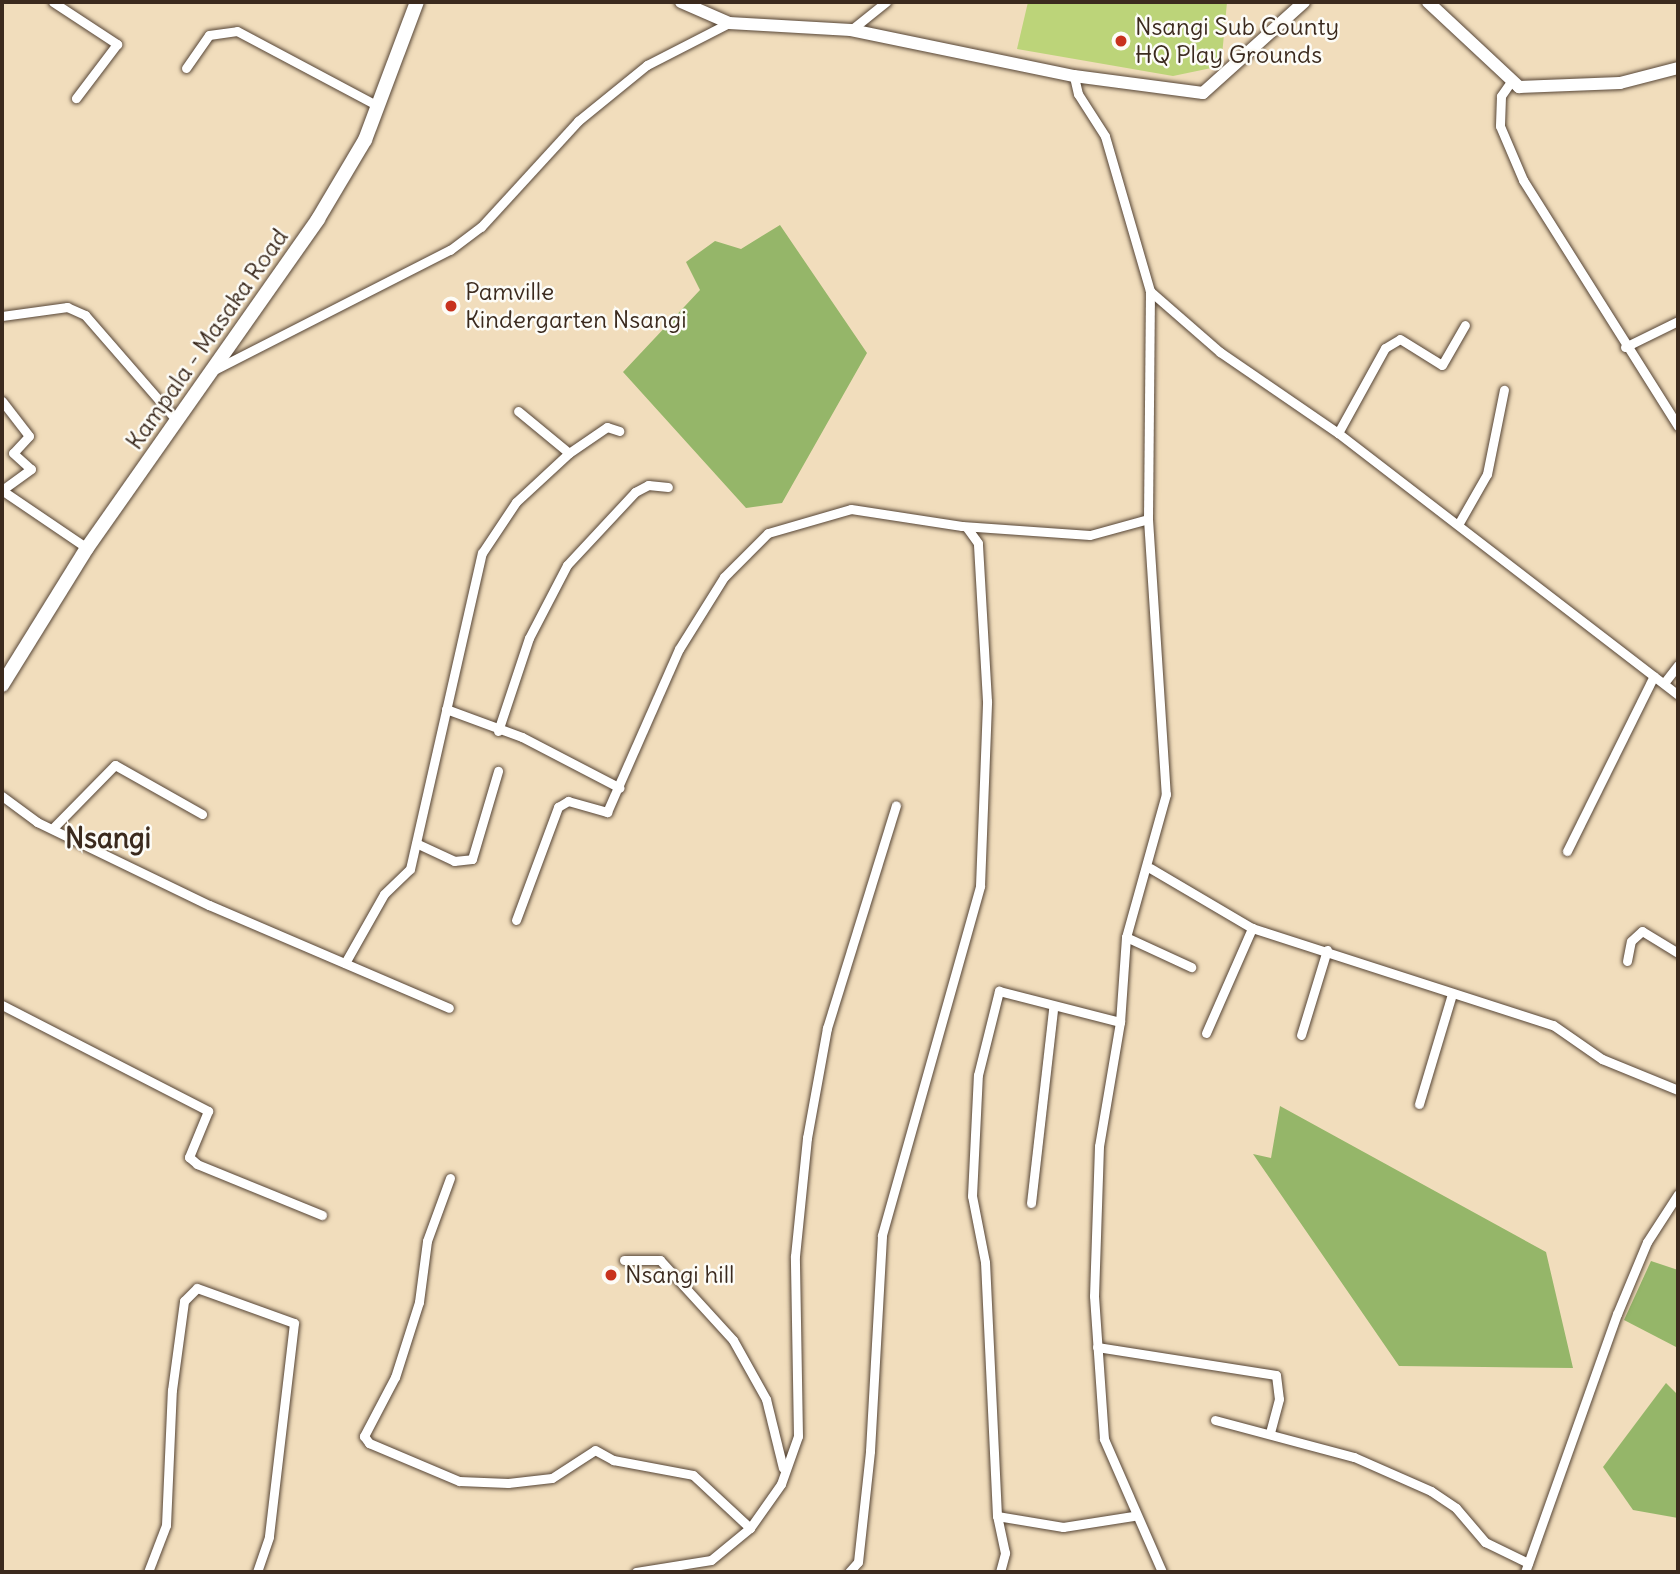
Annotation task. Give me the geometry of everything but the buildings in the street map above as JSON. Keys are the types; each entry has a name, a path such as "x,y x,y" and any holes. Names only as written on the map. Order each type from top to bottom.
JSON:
{"main road":[{"name":"Kampala - Masaka Road","path":"2,685 87,548 318,219 365,140 417,2"}],"street":[{"path":"53,2 117,44 76,98"},
{"path":"681,2 729,23 851,30 1074,76 1203,93 1304,2"},
{"path":"851,30 886,2"},
{"path":"1428,2 1510,83 1537,88 1620,83 1678,68"},
{"path":"214,370 450,250 481,227 608,97 648,65 729,23"},
{"path":"186,68 209,35 237,31 378,106"},
{"path":"1074,76 1078,94 1105,136 1150,291 1148,519 1167,742 1166,794 1150,868 1126,937 1120,1022 1099,1146 1097,1347 1104,1439 1133,1516 1162,1572"},
{"path":"1510,83 1501,96 1500,126 1523,180 1625,347 1678,426"},
{"path":"1150,291 1220,352 1338,433 1459,523 1678,695"},
{"path":"3,316 67,307 85,315 177,421"},
{"path":"1625,347 1678,321"},
{"path":"1338,433 1385,348 1400,339 1442,365 1465,325"},
{"path":"1459,523 1487,474 1504,390"},
{"path":"2,401 29,436 13,453 31,469 2,491 87,548"},
{"path":"518,411 569,453"},
{"path":"345,963 384,894 405,879 418,844 482,553 516,502 569,453 607,427 619,431"},
{"path":"498,731 528,638 567,565 635,492 648,485 668,487"},
{"path":"516,920 560,803 601,815 620,788 679,649 750,544 790,524 851,509 962,526 1090,535 1148,519"},
{"path":"849,1572 858,1562 870,1451 882,1235 980,886 987,701 978,543 975,531 962,526"},
{"path":"1664,683 1678,665"},
{"path":"1567,851 1654,676"},
{"path":"446,709 620,788"},
{"path":"54,827 115,765 202,814"},
{"path":"418,844 454,861 472,859 498,771"},
{"path":"2,796 54,827 345,963 449,1008"},
{"path":"636,1572 711,1560 750,1528 781,1483 798,1436 797,1210 820,1059 896,805"},
{"path":"1150,868 1252,928 1327,950 1451,997 1553,1025 1602,1059 1678,1090"},
{"path":"1206,1033 1252,928"},
{"path":"1627,961 1631,941 1642,931 1678,953"},
{"path":"1126,937 1191,967"},
{"path":"1301,1035 1327,950"},
{"path":"1000,1572 1005,1553 997,1516 985,1262 972,1196 978,1075 999,991 1053,1009 1120,1022"},
{"path":"1419,1104 1451,997"},
{"path":"2,1005 208,1111 189,1157 197,1164 322,1215"},
{"path":"1031,1203 1053,1009"},
{"path":"450,1178 427,1241 419,1302 395,1377 364,1436 369,1443 459,1481 508,1483 552,1478 595,1450 613,1460 693,1475 750,1528"},
{"path":"1215,1420 1354,1457 1430,1491 1457,1508 1485,1542 1527,1568 1617,1314 1647,1242 1678,1194"},
{"path":"624,1260 660,1260 733,1340 779,1431 781,1483"},
{"path":"148,1572 166,1525 172,1390 184,1301 197,1288 294,1323 270,1537 257,1572"},
{"path":"1097,1347 1276,1375 1279,1399 1270,1433"},
{"path":"997,1516 1063,1527 1133,1516"}],"green space":[{"name":"Nsangi Sub County HQ Play Grounds","path":"1028,2 1227,2 1221,66 1173,76 1017,49"},
{"path":"780,225 867,353 782,503 746,508 623,372 700,290 686,262 715,241 741,249"},
{"path":"1280,1106 1546,1252 1573,1368 1399,1366 1253,1154 1271,1158"},
{"path":"1651,1261 1678,1270 1678,1348 1624,1320"},
{"path":"1666,1383 1678,1395 1678,1518 1633,1510 1603,1467"}],"place":[{"name":"Nsangi Sub County HQ Play Grounds","path":"1121,41"},
{"name":"Pamville Kindergarten Nsangi","path":"451,306"},
{"name":"Nsangi hill","path":"611,1275"}],"district":[{"name":"Nsangi","path":"108,838"}]}
